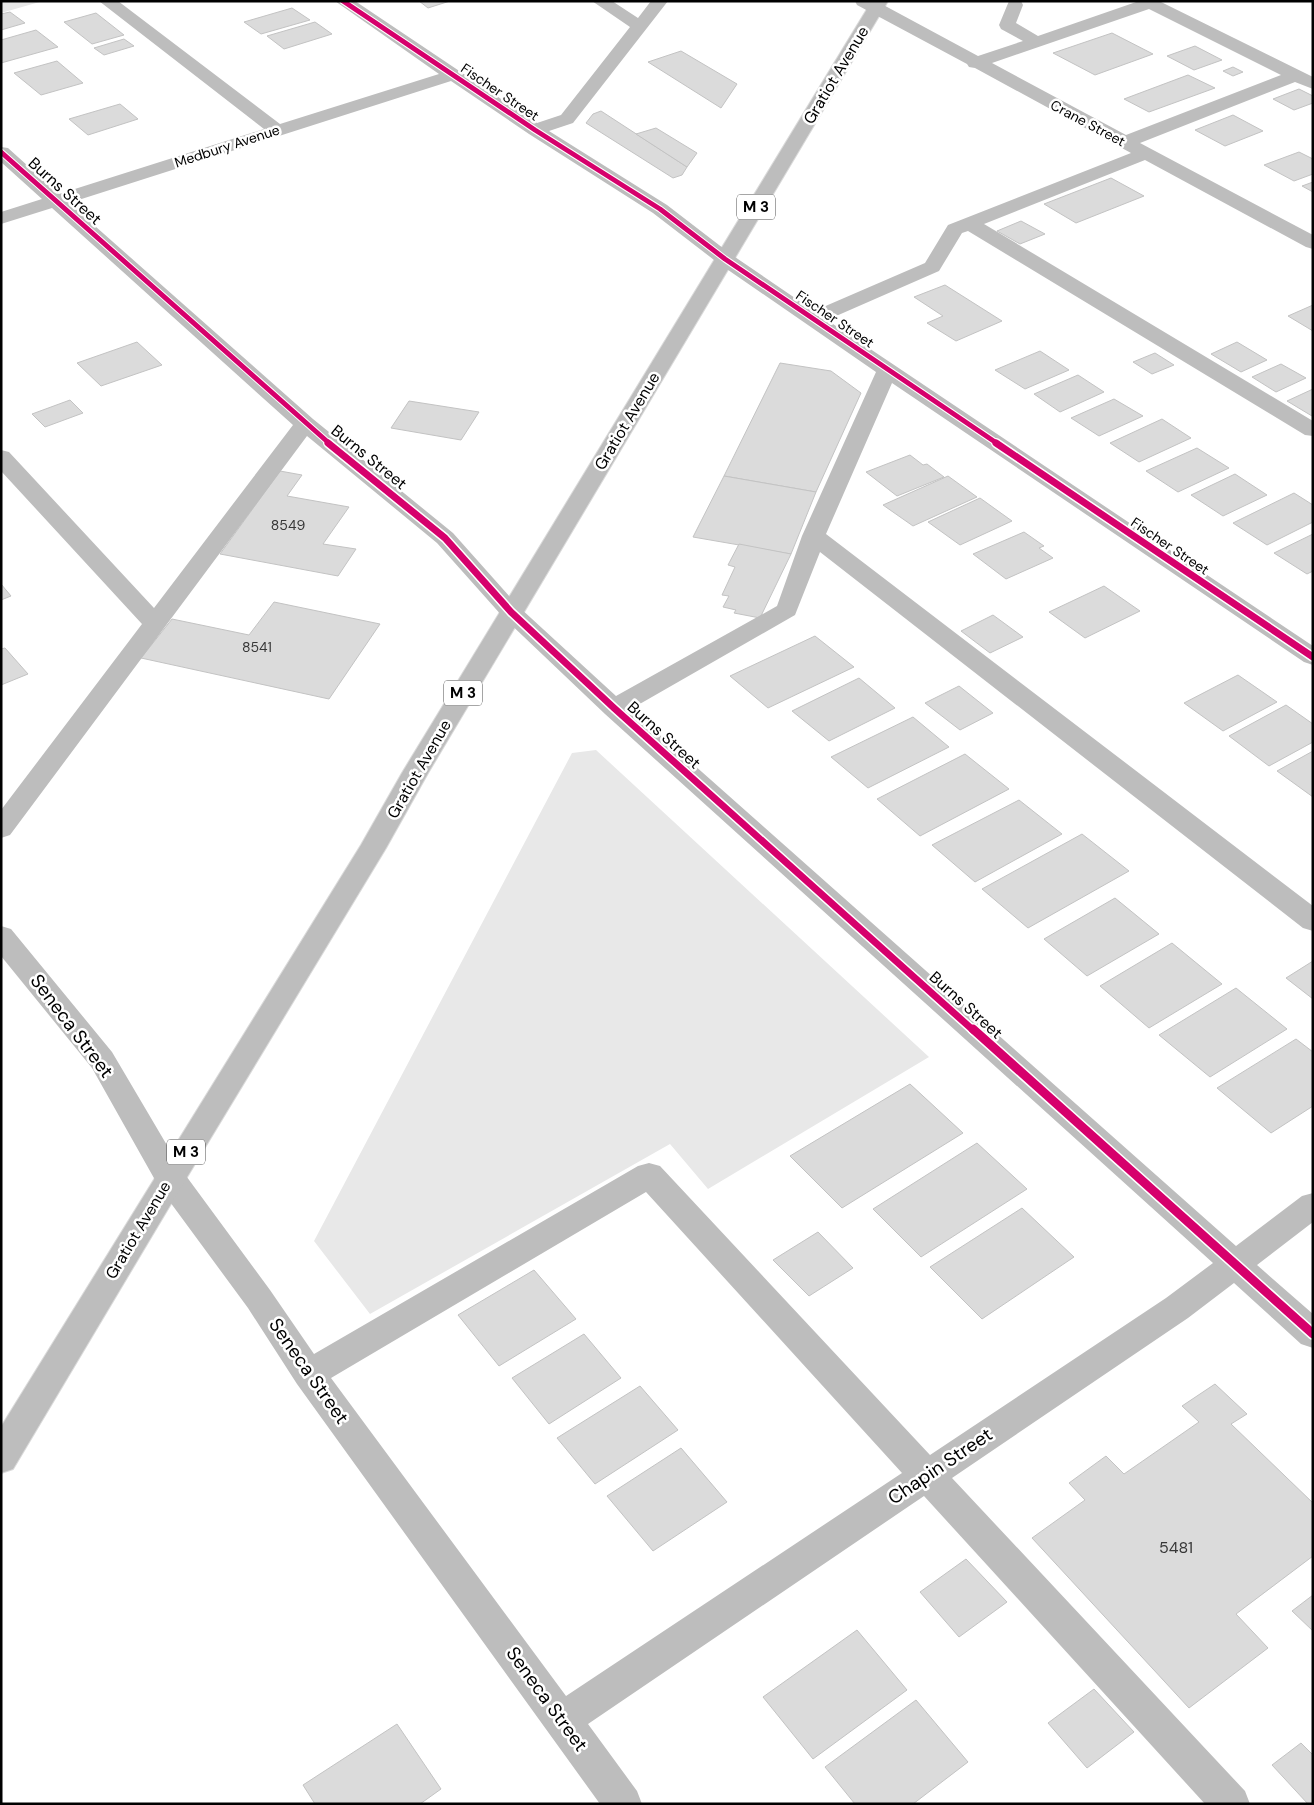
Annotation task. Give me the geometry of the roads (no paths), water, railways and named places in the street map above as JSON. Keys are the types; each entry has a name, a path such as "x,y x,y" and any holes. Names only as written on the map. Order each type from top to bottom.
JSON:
{"street":[{"path":"107,1 277,130"},
{"name":"Fischer Street","path":"343,1 534,130 660,209 725,259 812,319 1313,657"},
{"path":"600,1 640,26"},
{"path":"534,130 567,119 660,1"},
{"path":"996,1 1017,3 1008,25 1037,42"},
{"path":"975,63 1148,2 1313,84"},
{"name":"Crane Street","path":"873,4 975,63 1313,243"},
{"name":"Gratiot Avenue","path":"1,1458 373,848 415,773 725,259 873,4"},
{"name":"Medbury Avenue","path":"1,218 453,75"},
{"path":"1125,142 1296,75"},
{"name":"Burns Street","path":"1,152 305,424 445,538 512,612 614,708 1313,1334"},
{"path":"812,319 932,268 955,229 1144,154"},
{"path":"969,223 1313,430"},
{"path":"614,708 787,610 814,536 887,370"},
{"path":"1,829 305,424"},
{"path":"1,457 156,624"},
{"path":"814,536 1313,920"},
{"name":"Seneca Street","path":"1,936 102,1060 170,1178 259,1299 308,1374 623,1804"},
{"path":"308,1374 649,1174 1231,1804"},
{"name":"Chapin Street","path":"562,1720 1177,1308 1313,1205"}]}
